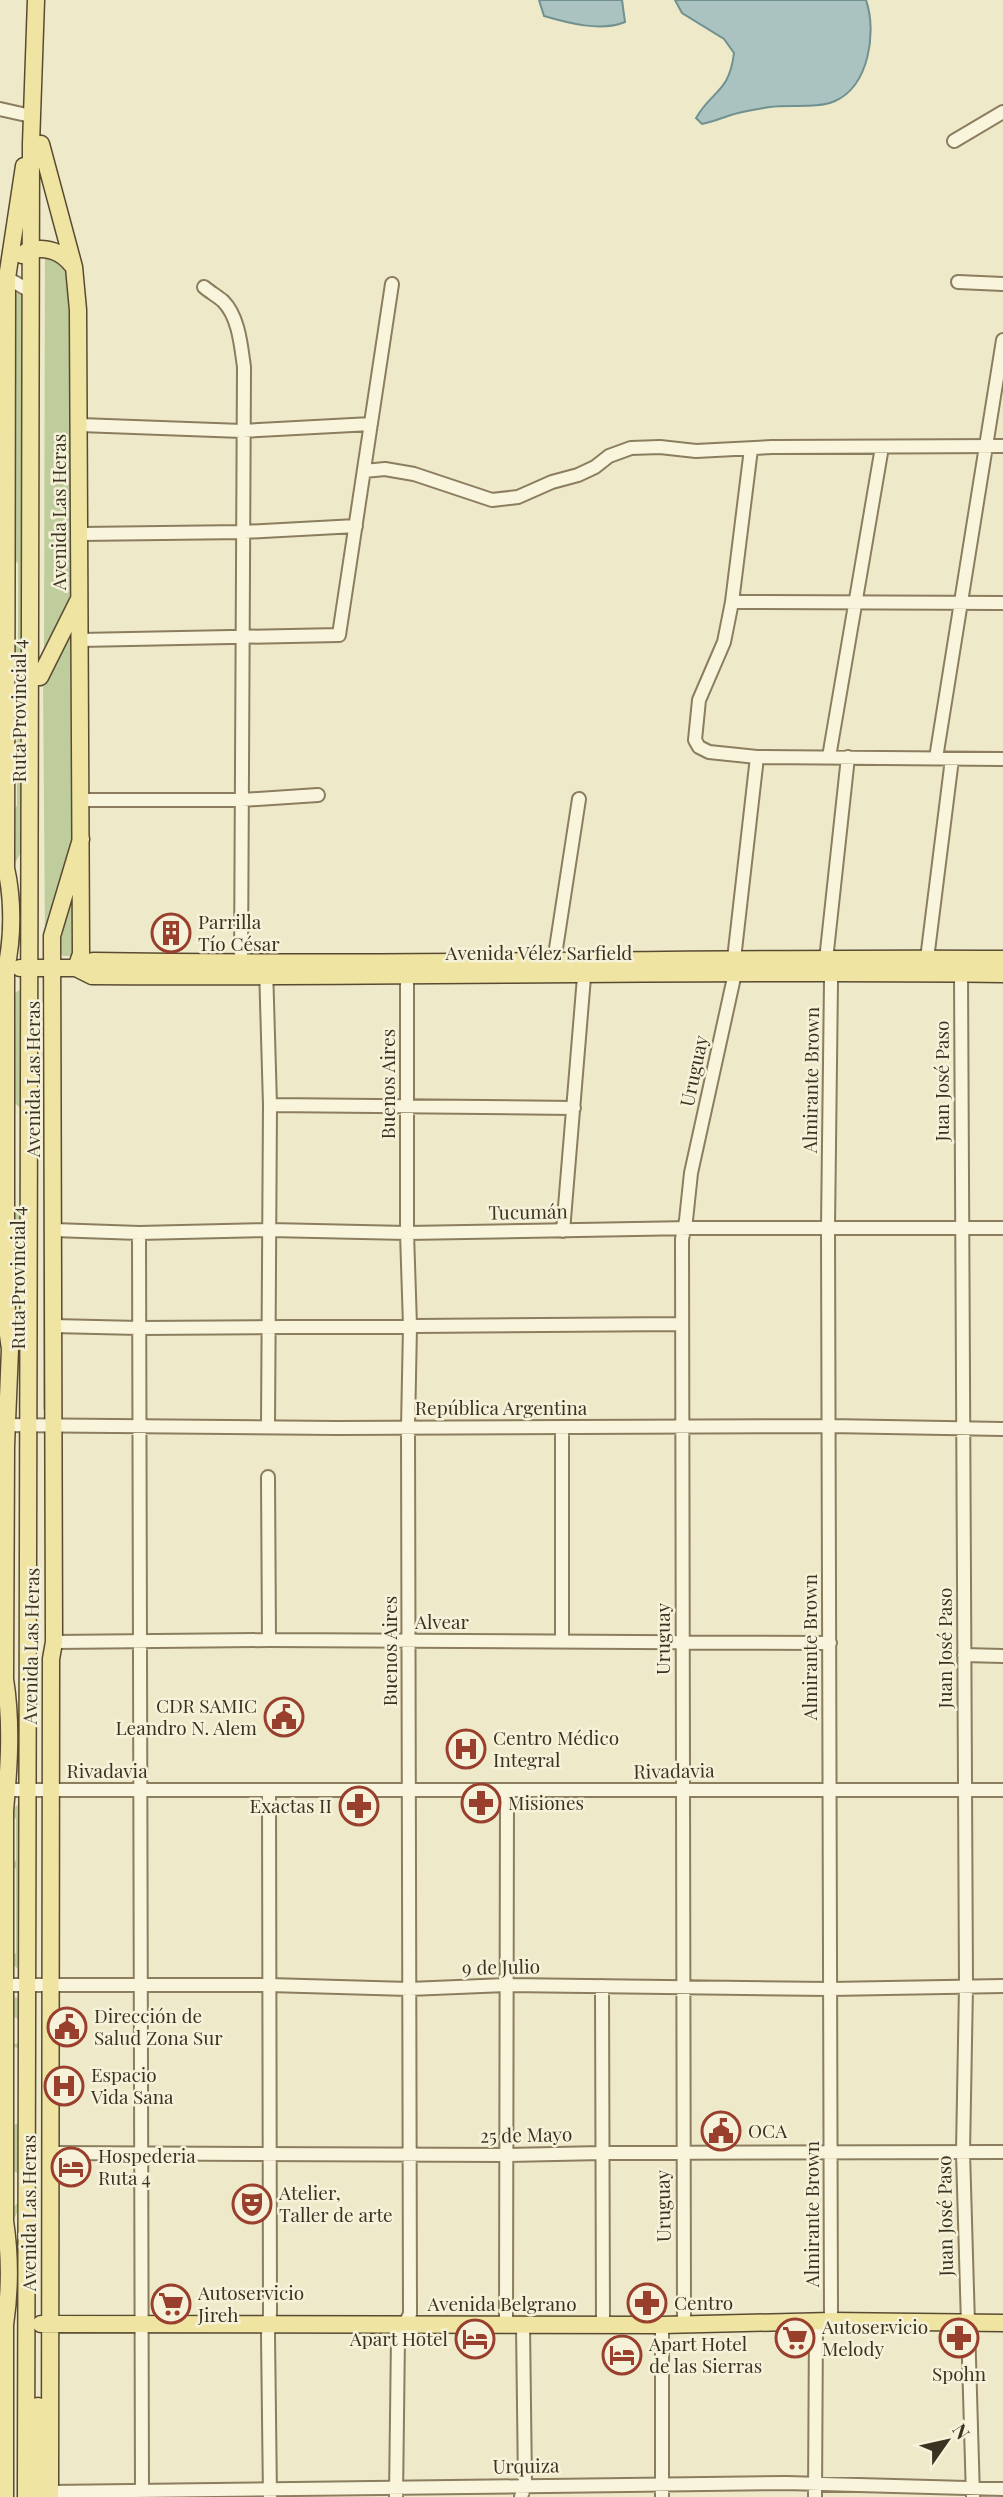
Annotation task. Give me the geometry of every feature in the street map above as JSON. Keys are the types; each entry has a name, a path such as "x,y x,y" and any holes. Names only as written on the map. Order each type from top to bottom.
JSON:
{"main road":[{"name":"Ruta Provincial 4","path":"36,0 41,968 39,1790 38,1985 27,2196 38,2325"},
{"name":"Ruta Provincial 4","path":"35,59 31,116 36,144"},
{"name":"Avenida Las Heras","path":"36,144 74,267 78,310 81,954 76,968"},
{"name":"Avenida Las Heras","path":"3,2493 2,2325 7,2309 3,2151 4,1790 9,1702 3,1641 3,1425 10,1349 3,1227 3,969 10,936 9,883 3,823 3,278 21,174 36,144"},
{"name":"Ruta Provincial 4","path":"36,249 30,291 29,846 41,968 29,1308 40,1426 28,1667 39,1790 38,2325 41,2495"},
{"path":"3,278 18,260 36,249 59,252 74,267"},
{"path":"40,677 80,596"},
{"path":"41,968 81,839"},
{"path":"9,883 29,846"},
{"name":"Avenida Vélez Sarfield","path":"3,969 76,968 92,976 241,970 407,968 926,966 1003,960"},
{"name":"Avenida Vélez Sarfield","path":"926,966 961,973 1003,974"},
{"name":"Avenida Las Heras","path":"38,2325 50,2154 38,1985 50,1877 39,1790 54,1642 40,1426 53,1326 54,1065 41,968"},
{"path":"39,1096 54,1065"},
{"path":"10,1349 29,1308"},
{"path":"9,1702 28,1667"},
{"path":"38,1906 50,1877"},
{"path":"4,2239 27,2196"},
{"name":"Avenida Belgrano","path":"2,2325 662,2325 823,2321 1003,2323"},
{"path":"38,2325 50,2455 41,2495"}],"street":[{"path":"0,109 31,116"},
{"path":"954,141 1003,111"},
{"path":"3,278 30,291"},
{"path":"958,282 1003,284"},
{"path":"80,640 340,635 392,284"},
{"path":"204,287 224,302 233,317 244,367 241,970"},
{"path":"936,758 1003,340"},
{"path":"80,425 242,431 371,424"},
{"path":"364,471 384,468 414,474 492,500 518,497 552,482 578,475 609,456 632,448 660,447 695,451 772,447 1003,446"},
{"path":"829,757 883,447"},
{"path":"751,449 732,602 724,642 699,699 695,740 699,747 709,752 757,757 1003,759"},
{"path":"80,534 244,532 356,526"},
{"path":"732,602 1003,603"},
{"name":"Uruguay","path":"684,2324 683,1228 687,1220 691,1173 734,966 757,757"},
{"name":"Almirante Brown","path":"815,2491 831,2152 828,967 848,757"},
{"path":"926,966 952,758"},
{"path":"80,800 242,800 318,795"},
{"path":"553,967 579,799"},
{"path":"562,1231 585,967"},
{"name":"Buenos Aires","path":"397,2492 398,2336 410,2314 410,1326 407,1233 407,968"},
{"path":"266,970 270,1105 268,1427"},
{"name":"Juan José Paso","path":"961,973 966,1986 963,2152 973,2493"},
{"path":"270,1105 574,1108"},
{"name":"Tucumán","path":"54,1230 139,1233 270,1230 407,1233 683,1228 1003,1227"},
{"path":"139,1233 142,2494"},
{"path":"53,1326 139,1328 682,1324"},
{"name":"República Argentina","path":"3,1425 408,1428 828,1426 1003,1429"},
{"path":"562,1428 562,1642"},
{"path":"268,1477 269,1640"},
{"name":"Alvear","path":"54,1642 269,1640 830,1643"},
{"path":"964,1656 1003,1656"},
{"name":"Rivadavia","path":"4,1790 1003,1790"},
{"path":"269,1791 270,2492"},
{"path":"506,2325 507,1791"},
{"name":"9 de Julio","path":"3,1985 269,1985 408,1989 506,1985 830,1989 1003,1986"},
{"path":"602,1986 603,2325"},
{"name":"25 de Mayo","path":"50,2154 1003,2152"},
{"path":"523,2325 523,2491"},
{"path":"662,2325 662,2497"},
{"name":"Urquiza","path":"41,2495 523,2491 662,2483 815,2491 973,2493 1003,2489"}],"green space":[{"path":"45,255 58,260 70,279 76,589 44,653"},
{"path":"18,293 24,298 26,843 12,869 11,810 17,806 17,745 11,743 17,741 17,706 11,703 12,673 18,670 18,653 12,650 12,646 18,645 18,563 12,560 13,296"},
{"path":"71,620 76,822 45,938 43,681"},
{"path":"73,874 74,956 63,956 59,929"},
{"path":"19,990 24,996 25,1308 14,1327 13,1314 20,1307 20,1246 14,1242 14,1212 21,1207 21,1108 14,1103 13,995"},
{"path":"47,1088 47,1411 43,1409 43,1104"},
{"path":"21,1806 21,1966 17,1968 12,1964 11,1956 16,1953 16,1869 12,1865 16,1860 16,1819 12,1815 12,1809"},
{"path":"13,1997 20,1998 23,2200 13,2221 10,2210 18,2203 18,2173 10,2170 10,2127 18,2123 18,2048 10,2046 18,2043 18,2019 10,2015 10,2000"}],"water":[{"path":"539,0 622,0 625,22 595,26 563,21 544,16"},
{"path":"675,0 866,0 871,27 863,71 847,94 835,101 820,105 754,109 702,124 696,118 724,83 732,66 734,53 724,39 682,13"}],"place":[{"name":"Parrilla Tío César","path":"171,933"},
{"name":"CDR SAMIC Leandro N. Alem","path":"284,1717"},
{"name":"Centro Médico Integral","path":"466,1749"},
{"name":"Misiones","path":"481,1803"},
{"name":"Exactas II","path":"359,1806"},
{"name":"Dirección de Salud Zona Sur","path":"67,2027"},
{"name":"Espacio Vida Sana","path":"64,2086"},
{"name":"OCA","path":"721,2131"},
{"name":"Hospederia Ruta 4","path":"71,2167"},
{"name":"Atelier, Taller de arte","path":"252,2204"},
{"name":"Centro","path":"647,2303"},
{"name":"Autoservicio Jireh","path":"171,2304"},
{"name":"Autoservicio Melody","path":"795,2338"},
{"name":"Spohn","path":"959,2338"},
{"name":"Apart Hotel","path":"475,2339"},
{"name":"Apart Hotel de las Sierras","path":"622,2355"}]}
